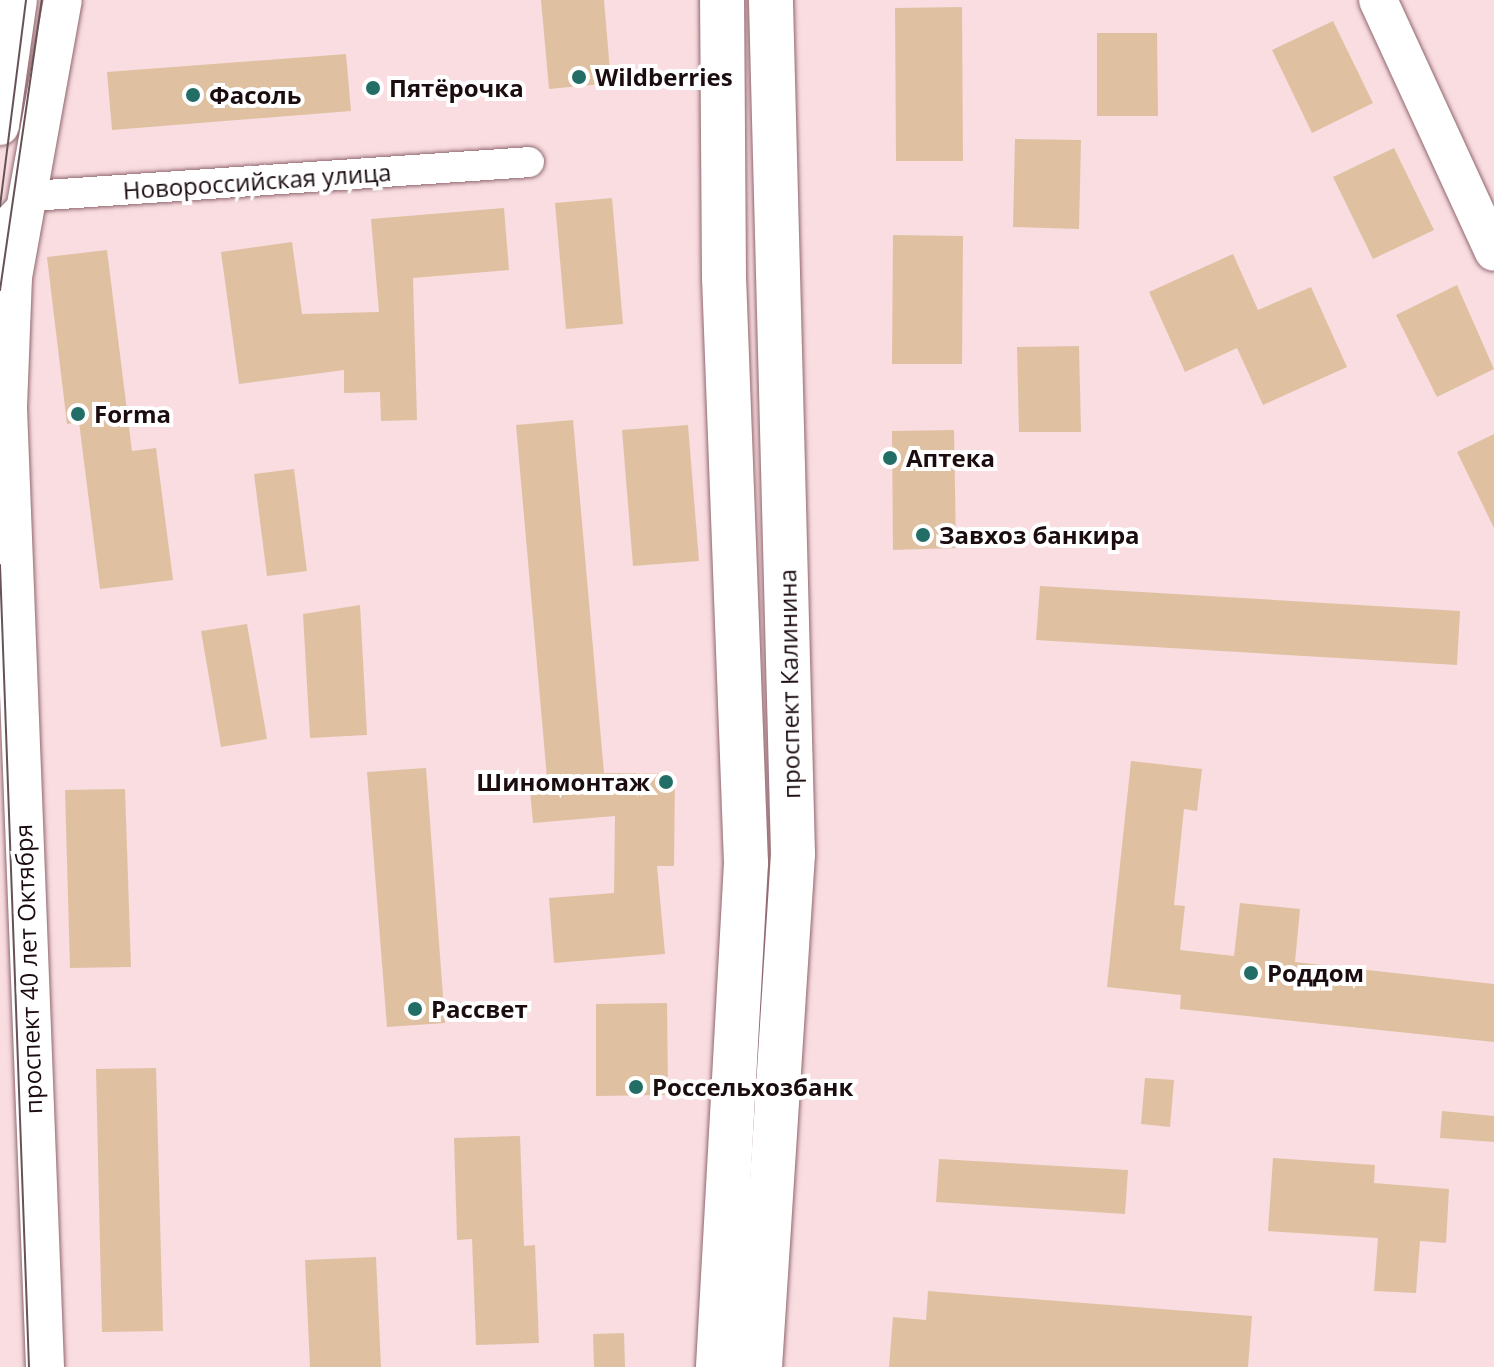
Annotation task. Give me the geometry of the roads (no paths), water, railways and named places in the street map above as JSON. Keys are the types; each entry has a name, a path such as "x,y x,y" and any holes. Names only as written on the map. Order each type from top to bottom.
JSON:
{"main road":[{"name":"проспект Калинина","path":"718,1367 746,863 724,278 722,0"},
{"name":"проспект Калинина","path":"760,1367 793,854 771,0"}],"street":[{"path":"0,126 18,0"},
{"name":"проспект 40 лет Октября","path":"45,1367 8,407 13,277 32,196 63,0"},
{"path":"1378,0 1494,252"},
{"name":"Новороссийская улица","path":"32,196 529,162"},
{"path":"0,230 32,196"}],"tram line":[{"path":"0,206 26,0"},
{"path":"0,290 42,0"},
{"path":"0,565 29,1367"}],"place":[{"name":"Wildberries","path":"579,77"},
{"name":"Пятёрочка","path":"373,88"},
{"name":"Фасоль","path":"193,95"},
{"name":"Forma","path":"78,414"},
{"name":"Аптека","path":"890,458"},
{"name":"Завхоз банкира","path":"923,535"},
{"name":"Шиномонтаж","path":"666,782"},
{"name":"Роддом","path":"1251,973"},
{"name":"Рассвет","path":"415,1009"},
{"name":"Россельхозбанк","path":"636,1087"}]}
